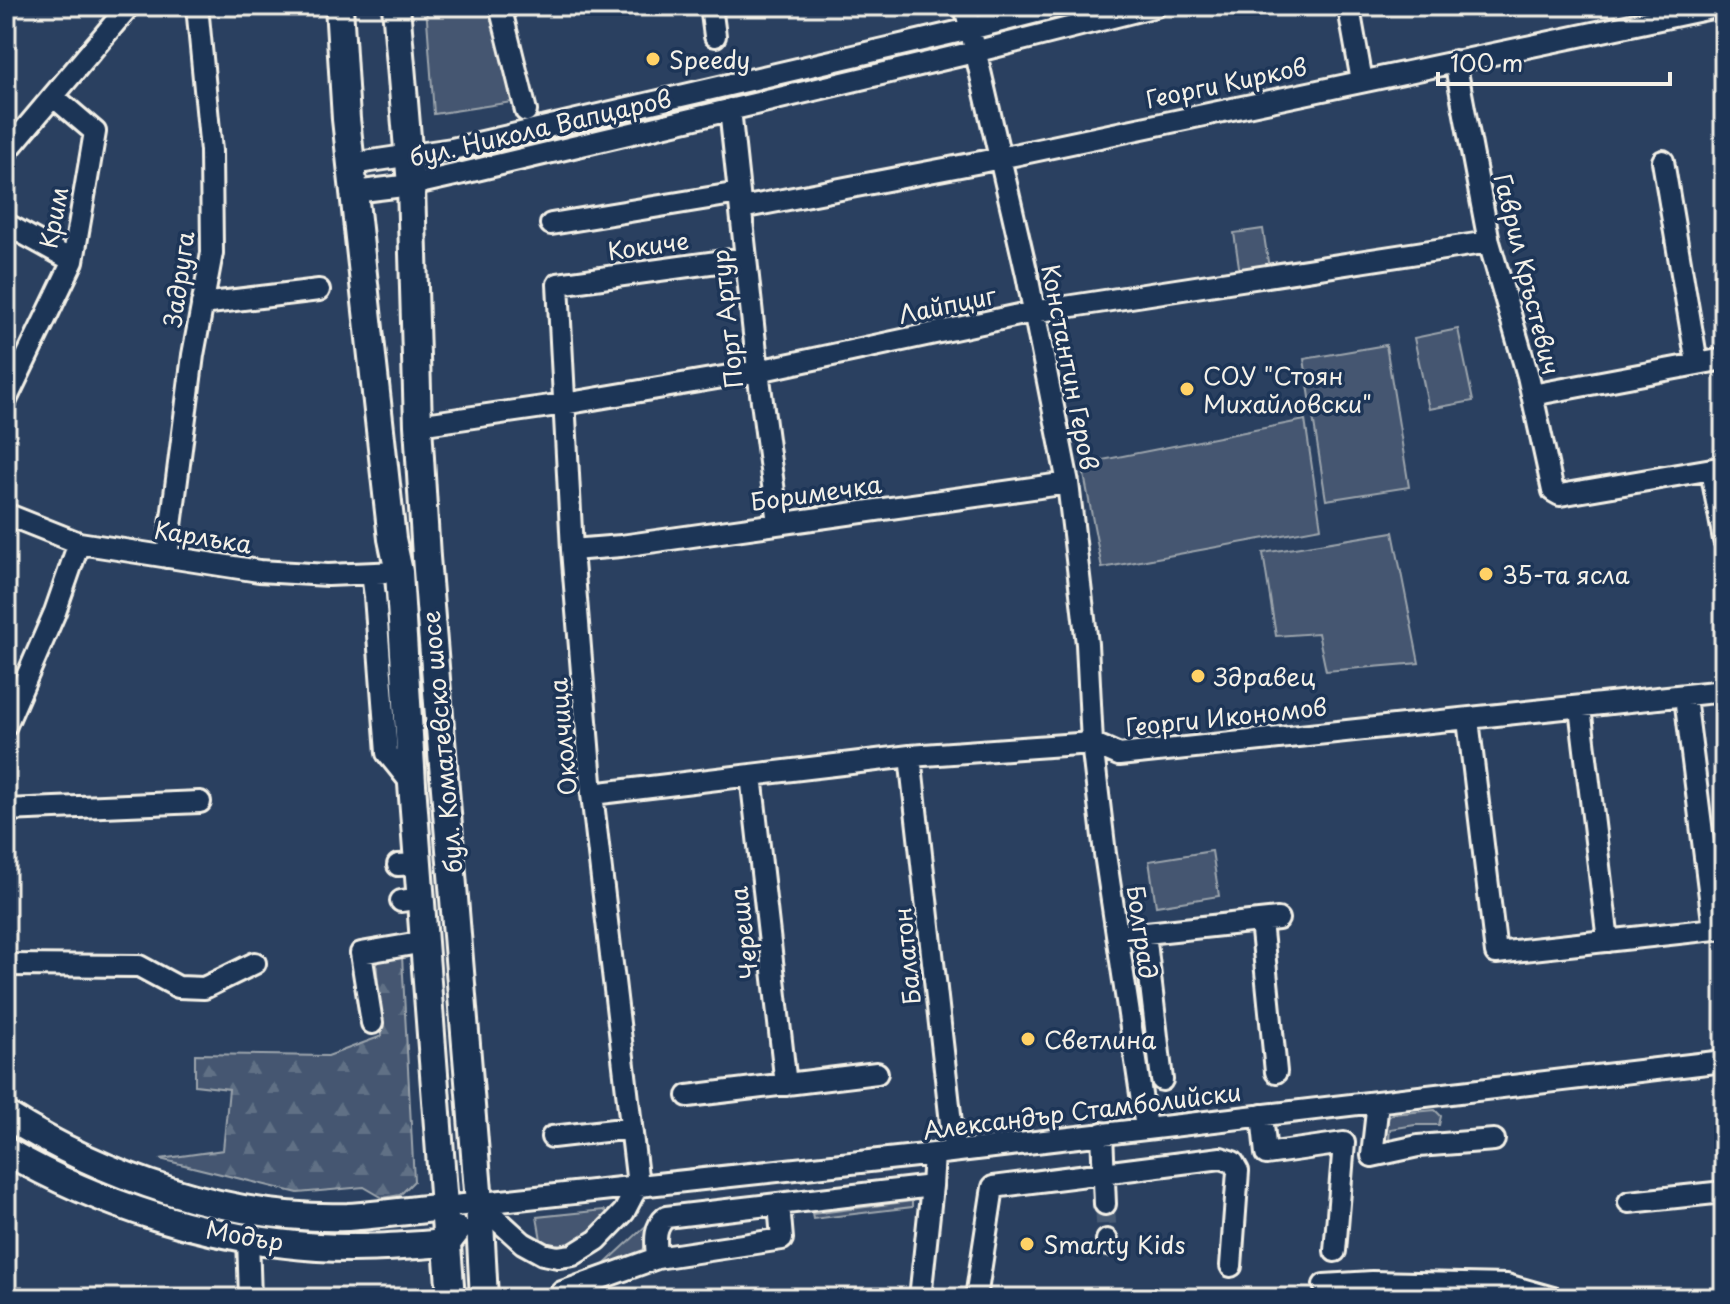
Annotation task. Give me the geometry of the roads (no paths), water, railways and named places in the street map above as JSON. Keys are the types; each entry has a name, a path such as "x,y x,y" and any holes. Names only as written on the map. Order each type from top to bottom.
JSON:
{"main road":[{"path":"339,6 351,164"},
{"path":"396,6 409,156"},
{"name":"бул. Коматевско шосе","path":"409,156 418,425 427,573 479,1203 484,1298"},
{"name":"бул. Коматевско шосе","path":"351,164 392,539 399,572 412,784 408,864 411,900 425,942 451,1298"},
{"name":"Модър","path":"6,1115 47,1139 131,1177 185,1195 235,1206 287,1215 347,1217 445,1207"},
{"name":"Модър","path":"6,1151 58,1179 136,1211 248,1238 321,1247 447,1243"},
{"path":"447,1243 479,1203"}],"street":[{"path":"6,152 129,6"},
{"name":"Задруга","path":"167,557 193,355 212,253 211,151 197,6"},
{"path":"500,6 526,111"},
{"path":"711,6 715,36"},
{"name":"Константин Геров","path":"965,6 1001,157 1068,483 1087,644 1092,743"},
{"name":"бул. Никола Вапцаров","path":"351,164 452,149 1060,6"},
{"name":"бул. Никола Вапцаров","path":"354,192 411,185 1156,6"},
{"name":"Георги Кирков","path":"551,224 740,201 1001,157 1721,6"},
{"path":"1350,14 1362,81"},
{"name":"Гаврил Кръстевич","path":"1455,61 1489,242 1528,376 1553,491 1560,495 1718,468"},
{"name":"Крим","path":"6,400 73,261 95,132 54,97"},
{"name":"Порт Артур","path":"730,109 778,523"},
{"path":"1663,161 1697,363"},
{"path":"6,224 73,261"},
{"name":"Лайпциг","path":"418,425 758,371 1033,312 1489,242"},
{"name":"Кокиче","path":"558,284 746,258"},
{"name":"Околчица","path":"558,284 572,550 592,794 638,1185"},
{"path":"202,304 319,290"},
{"path":"1532,395 1724,359"},
{"path":"1718,468 1724,540"},
{"name":"Боримечка","path":"572,550 621,546 1068,483"},
{"name":"Карлъка","path":"6,514 79,543 259,571 328,575 399,572"},
{"path":"6,725 55,612 79,543"},
{"path":"372,574 387,753 412,784"},
{"name":"Георги Икономов","path":"592,794 910,756 1092,743 1119,755 1724,691"},
{"path":"1469,728 1496,953 1719,929 1686,705"},
{"path":"1581,716 1608,941"},
{"name":"Болград","path":"1092,743 1105,854 1146,1128"},
{"name":"Балатон","path":"910,756 944,1152 932,1186 920,1298"},
{"name":"Череша","path":"751,775 786,1085"},
{"path":"6,810 200,802"},
{"path":"1118,936 1270,920 1276,1072"},
{"path":"1145,933 1162,1080"},
{"path":"372,1023 361,953 425,942"},
{"path":"6,965 139,966 178,987 204,988 255,963"},
{"name":"Александър Стамболийски","path":"445,1207 1724,1061"},
{"path":"688,1096 877,1073"},
{"path":"1378,1102 1372,1156 1418,1146 1494,1140"},
{"path":"1262,1115 1266,1154 1344,1143 1335,1251"},
{"path":"552,1137 631,1128"},
{"path":"1102,1133 1105,1204"},
{"path":"976,1298 993,1187 1221,1158 1233,1162 1238,1171 1231,1266"},
{"path":"479,1203 528,1246 558,1257 573,1255 597,1240 624,1212 638,1185"},
{"path":"657,1258 655,1235 659,1222 666,1217 932,1186"},
{"path":"1629,1202 1724,1192"},
{"path":"557,1298 562,1292 657,1258 782,1239 779,1204"},
{"path":"248,1238 250,1298"},
{"path":"1336,1289 1372,1282 1466,1291 1507,1285 1553,1298"}],"tunnel":[{"path":"1105,1204 1107,1240"}],"place":[{"name":"Speedy","path":"653,59"},
{"name":"СОУ \"Стоян Михайловски\"","path":"1187,389"},
{"name":"35-та ясла","path":"1486,574"},
{"name":"Здравец","path":"1198,676"},
{"name":"Светлина","path":"1028,1039"},
{"name":"Smarty Kids","path":"1027,1244"}]}
